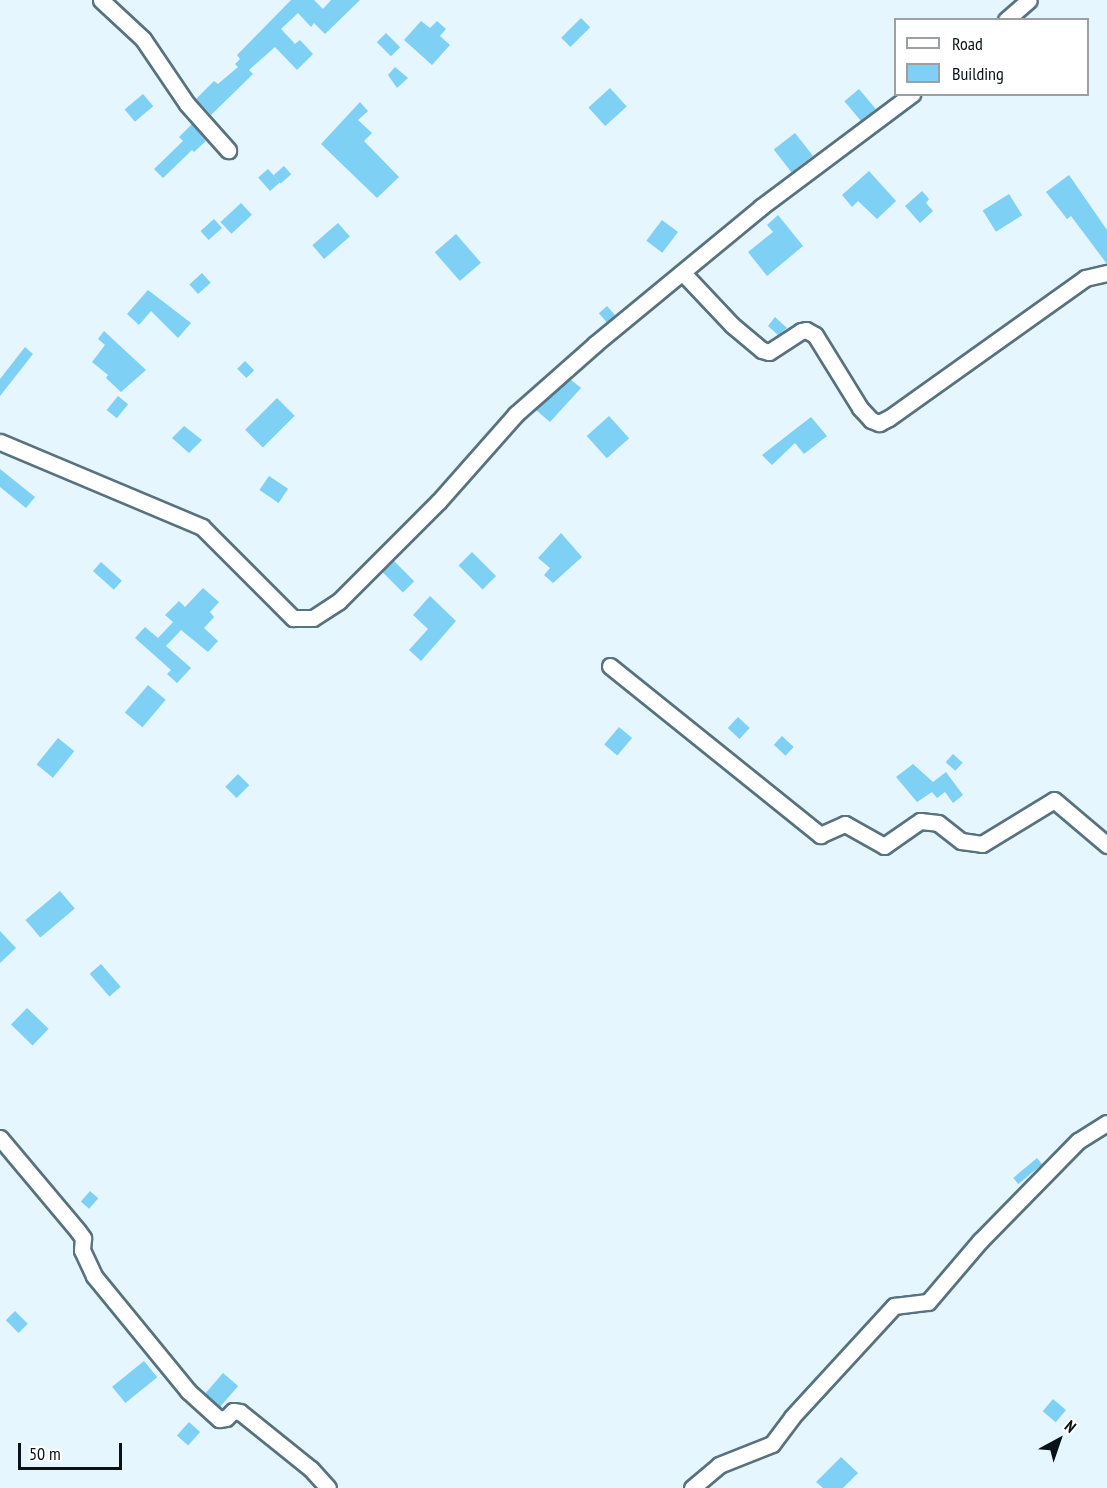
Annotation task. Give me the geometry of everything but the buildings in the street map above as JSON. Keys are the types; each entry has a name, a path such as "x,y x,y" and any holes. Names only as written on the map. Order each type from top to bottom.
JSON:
{"street":[{"path":"101,0 143,39 187,104 228,150"},
{"path":"1008,18 1029,0"},
{"path":"0,442 202,527 293,618 313,618 339,601 439,501 516,414 595,344 762,207 909,96"},
{"path":"683,273 732,325 762,350 769,352 801,331 806,330 815,335 860,408 871,420 879,423 890,418 1085,278 1107,273"},
{"path":"610,666 820,835 845,824 884,846 920,821 938,823 961,842 982,844 1054,800 1107,846"},
{"path":"692,1488 719,1465 772,1444 792,1417 894,1306 928,1302 980,1241 1078,1141 1107,1123"},
{"path":"0,1138 78,1231 83,1238 82,1250 94,1276 188,1391 219,1419 226,1418 233,1411 240,1412 311,1470 328,1488"}]}
